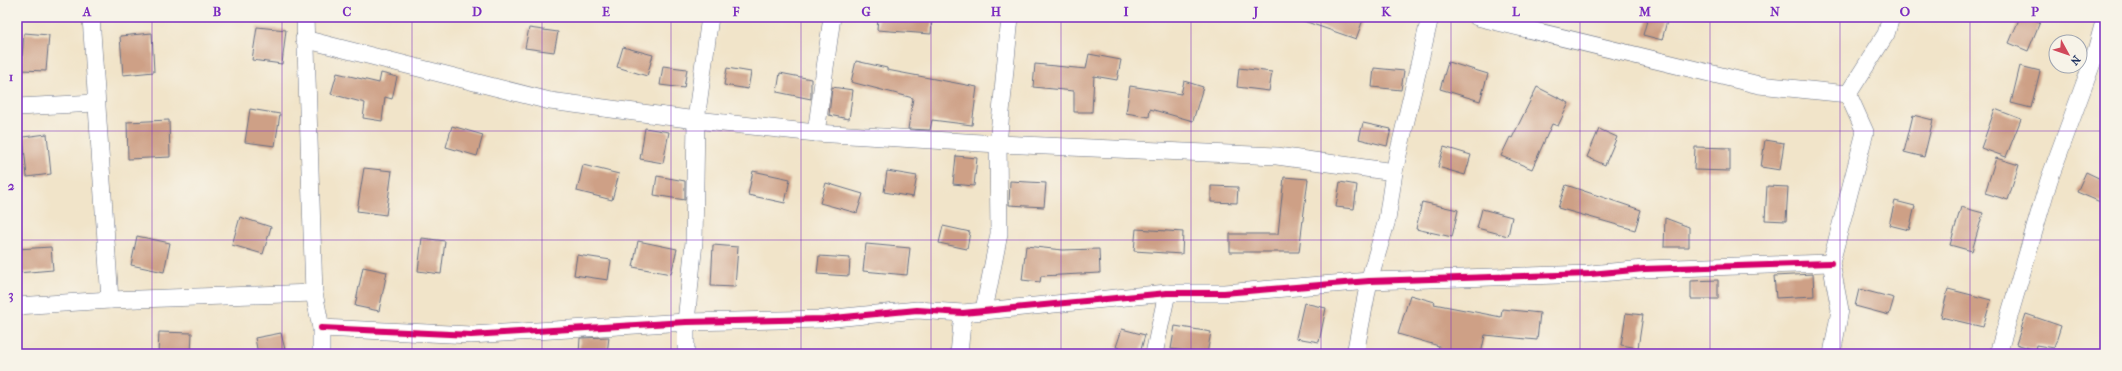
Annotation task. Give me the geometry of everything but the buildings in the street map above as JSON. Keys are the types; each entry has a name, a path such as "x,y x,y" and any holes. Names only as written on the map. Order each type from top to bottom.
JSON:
{"street":[{"path":"91,17 110,300"},
{"path":"304,17 314,293 321,328 321,354"},
{"path":"686,354 686,322 694,242 696,120 710,17"},
{"path":"816,133 832,17"},
{"path":"984,310 999,234 998,144 1010,17"},
{"path":"1355,354 1369,281 1387,220 1394,172 1430,17"},
{"path":"1477,17 1759,85 1848,94"},
{"path":"1848,94 1886,34 1891,17"},
{"path":"1998,354 2049,180 2094,58 2105,18"},
{"path":"304,39 550,101 696,120 816,133 998,144 1277,156 1394,172"},
{"path":"1832,354 1840,310 1831,264 1866,132 1848,94"},
{"path":"17,107 96,103"},
{"path":"321,328 471,335 686,322 824,319 917,310 963,313 1167,293 1224,293 1369,281 1590,274 1644,269 1831,264"},
{"path":"17,306 110,300 314,293"},
{"path":"1154,354 1167,293"},
{"path":"959,354 963,313"}],"cycle path":[{"path":"321,328 471,335 686,322 824,319 917,310 963,313 1167,293 1224,293 1369,281 1590,274 1644,269 1831,263"}]}
